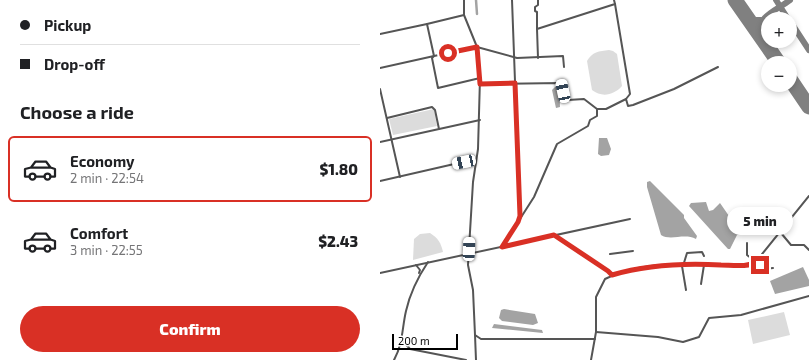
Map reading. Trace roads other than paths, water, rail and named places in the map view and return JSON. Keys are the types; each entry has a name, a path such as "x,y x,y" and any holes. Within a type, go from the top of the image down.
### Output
{"street":[{"path":"464,0 464,15 477,47 480,78 480,120 477,159 473,182 468,265 473,290 476,360"},
{"path":"512,0 520,216"},
{"path":"538,0 538,5 535,7 534,11 537,12 538,58"},
{"path":"480,84 561,83 565,97 568,100 584,99 597,109 606,109 626,99 630,94 614,0"},
{"path":"537,28 614,4"},
{"path":"380,34 464,15"},
{"path":"427,24 434,56 432,58 438,88 480,78"},
{"path":"380,68 477,47 508,58 563,56 564,67"},
{"path":"626,99 628,106 633,105 674,89 718,67"},
{"path":"380,89 400,176"},
{"path":"387,118 432,107 435,110 439,129"},
{"path":"502,247 518,222 520,216 534,197 557,144 588,126 590,120 597,116 597,109"},
{"path":"380,142 480,120"},
{"path":"380,181 477,159"},
{"path":"591,360 596,332 596,298 605,279 612,275 659,265 733,266 754,264 781,233 809,196"},
{"path":"380,273 630,219"},
{"path":"781,233 791,245 804,245 809,250"},
{"path":"554,235 612,275"},
{"path":"748,244 747,256 757,261 765,269 772,268"},
{"path":"610,254 633,251"},
{"path":"686,290 683,266 687,252 702,252 704,256"},
{"path":"394,360 402,340 406,311 419,275 428,262"},
{"path":"415,265 420,270 419,275"},
{"path":"701,284 704,265"},
{"path":"596,332 658,337 682,342 699,337 709,318 714,316 741,315 809,296"},
{"path":"475,335 481,339 595,339"},
{"path":"402,340 410,349 466,360"}],"waterway":[{"path":"476,0 477,14"}]}
